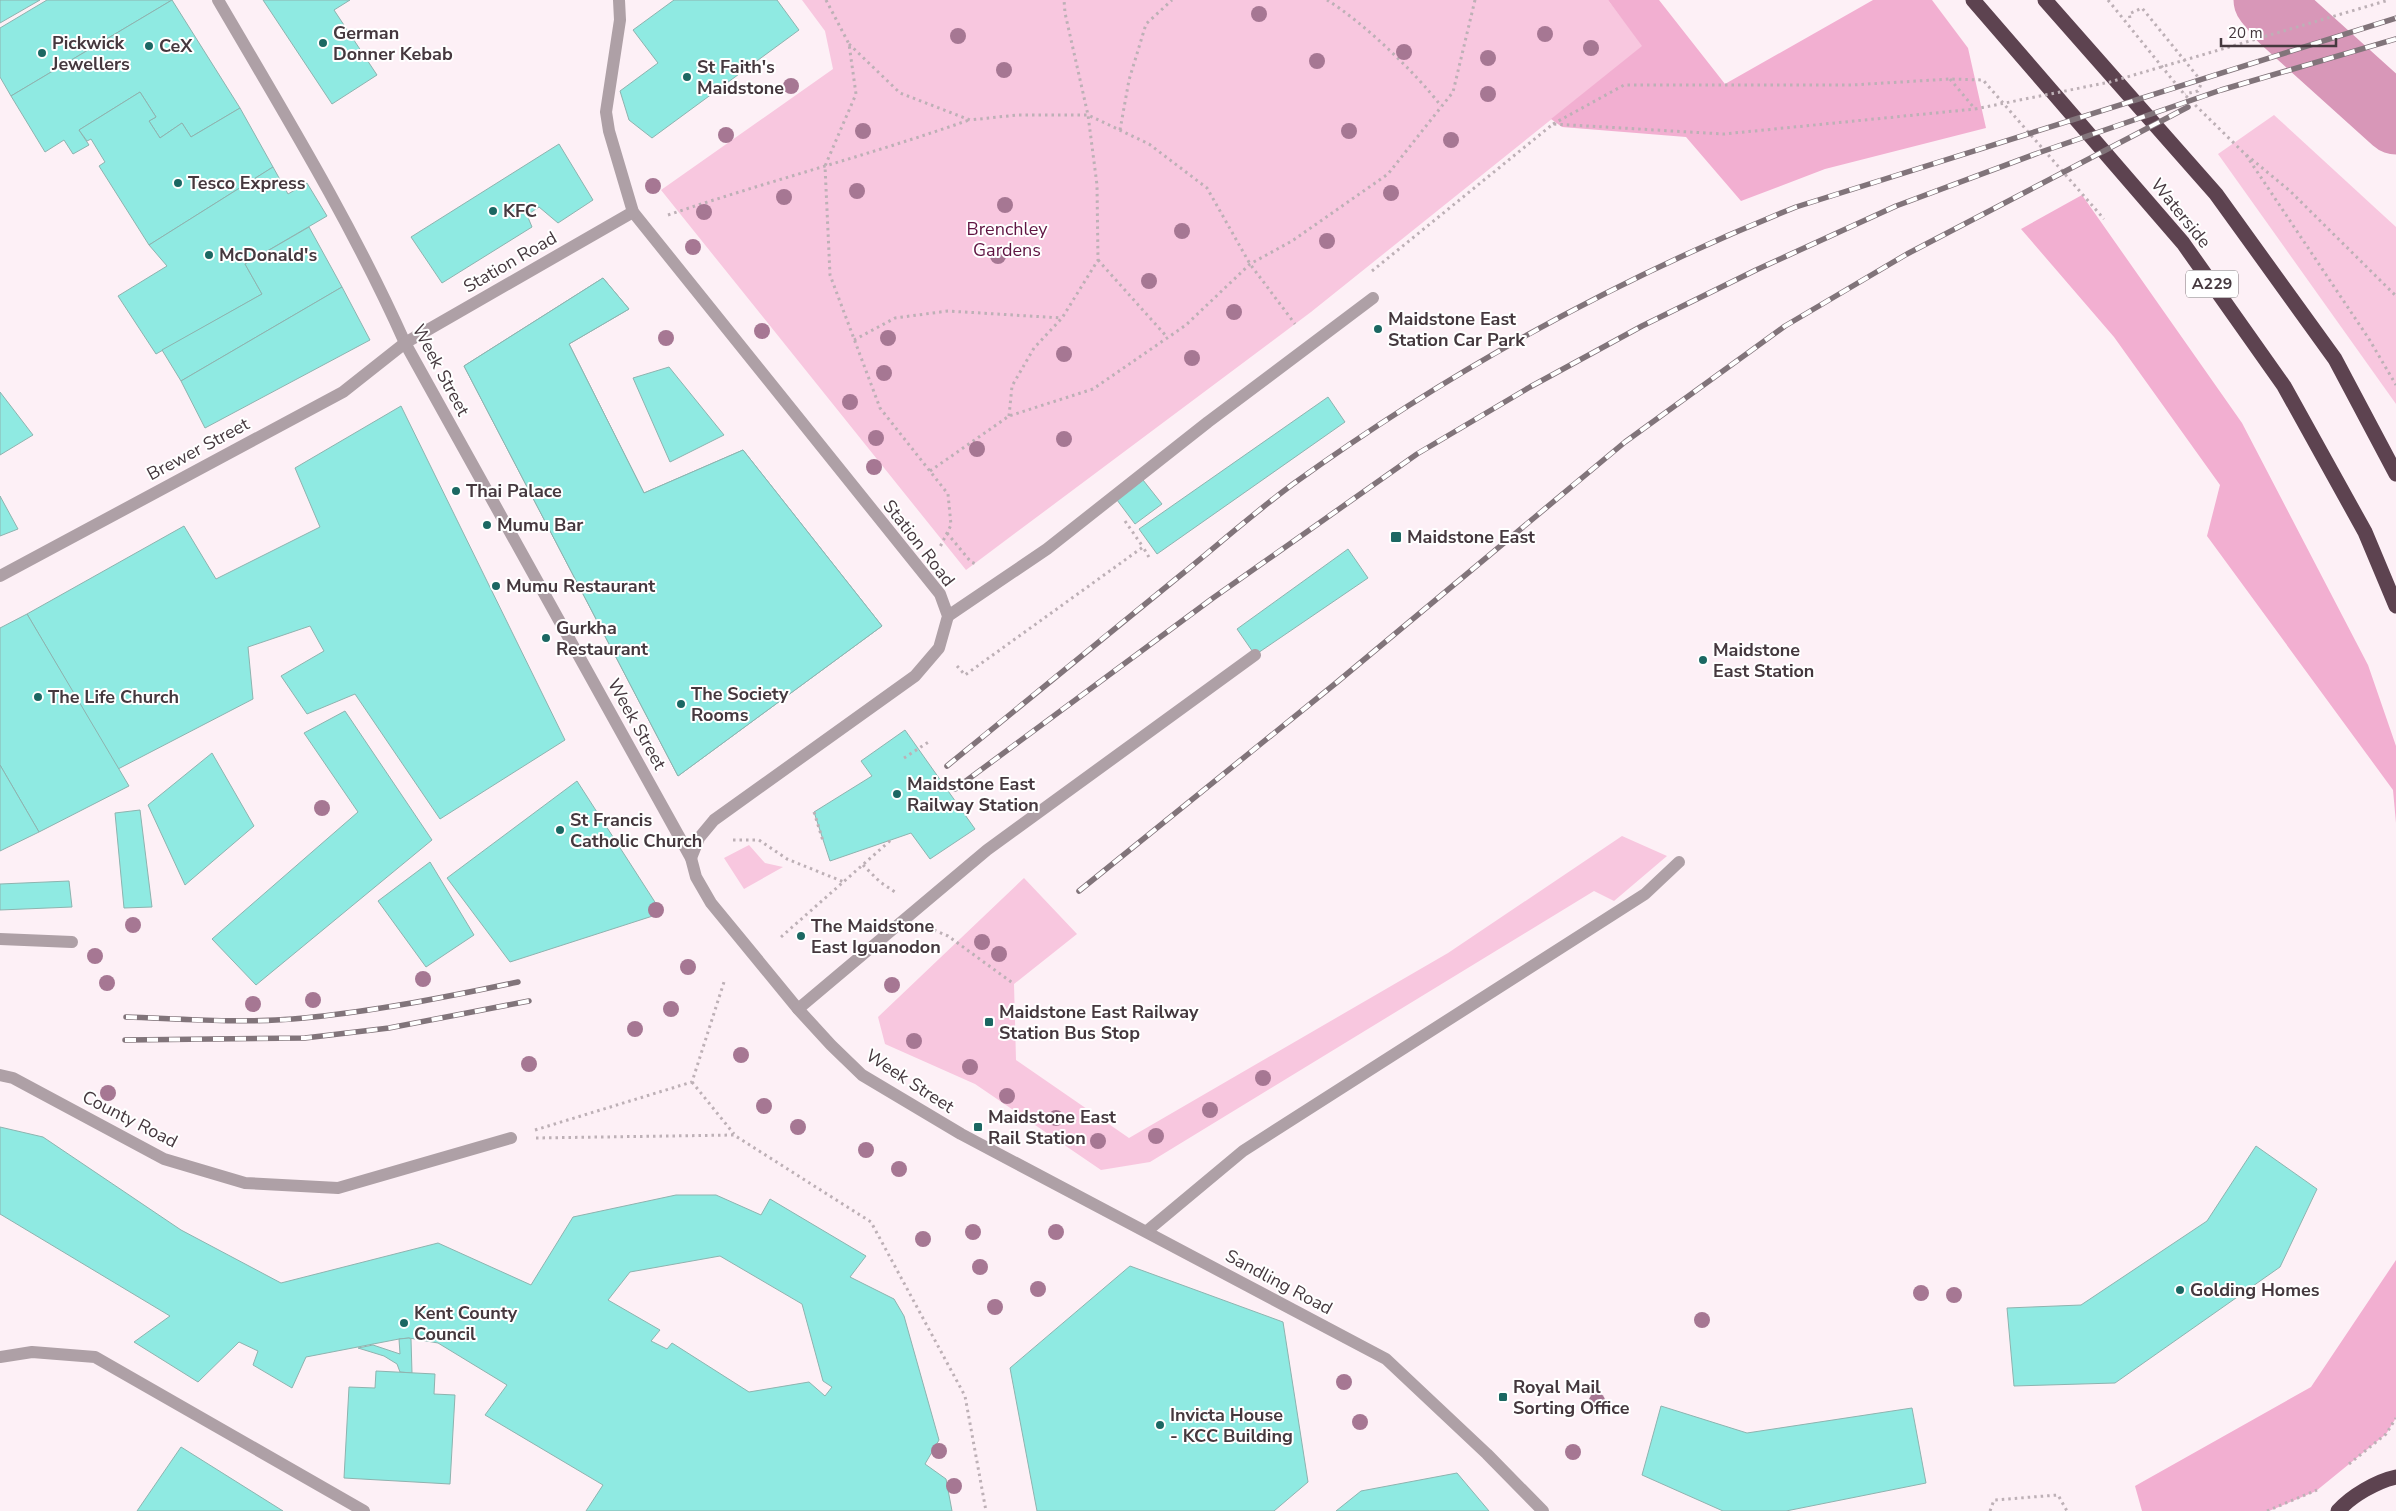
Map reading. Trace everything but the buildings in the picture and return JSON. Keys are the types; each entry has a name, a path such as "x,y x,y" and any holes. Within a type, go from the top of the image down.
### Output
{"highway":[{"name":"Waterside","path":"1973,0 2183,243 2284,386 2365,532 2396,606"},
{"path":"2045,0 2216,194 2335,359 2396,474"},
{"path":"2338,1511 2346,1503 2393,1474"}],"street":[{"name":"Week Street","path":"218,0 336,202 383,294 405,343 691,858 696,877 711,903 798,1009 862,1075 961,1134"},
{"name":"Station Road","path":"619,0 620,20 606,112 611,138 633,212 940,594 948,616 939,648 915,676 714,820 698,838 691,858"},
{"name":"Station Road","path":"405,343 633,212"},
{"path":"948,616 1047,549 1208,422 1373,298"},
{"name":"Brewer Street","path":"0,576 343,392 405,343"},
{"path":"798,1009 987,850 1255,655"},
{"path":"1147,1231 1243,1151 1645,894 1679,862"},
{"path":"0,939 72,942"},
{"name":"County Road","path":"0,1075 13,1078 164,1159 245,1182 338,1188 511,1138"},
{"name":"Sandling Road","path":"961,1134 1386,1359 1487,1454 1543,1511"},
{"path":"0,1357 32,1352 95,1357 364,1511"}],"path":[{"path":"826,0 849,44 900,93 970,120"},
{"path":"1009,416 1012,386 1034,348 1062,318 1098,260 1097,185 1088,115 1065,13 1064,0"},
{"path":"1120,130 1129,80 1146,24 1172,0"},
{"path":"1327,0 1340,8 1427,87 1442,107"},
{"path":"930,471 1009,416 1093,389 1186,325 1250,264 1292,241 1388,174 1454,92 1475,0"},
{"path":"2108,0 2184,94 2243,152 2290,191 2396,296"},
{"path":"1553,124 1724,134 1975,109 2110,82 2389,0"},
{"path":"2130,18 2129,14 2142,8 2202,82 2198,91 2184,94"},
{"path":"849,44 856,94 825,166 830,275 880,408 948,494 950,525 925,577"},
{"path":"1950,79 1975,109"},
{"path":"1371,272 1553,124 1624,84 1852,85 1950,79 1983,80 2104,219"},
{"path":"643,224 753,186 888,148 970,120 1017,115 1088,115 1149,144 1207,188 1250,264 1298,328"},
{"path":"2243,152 2369,339 2396,384"},
{"path":"1098,260 1167,337"},
{"path":"854,340 896,318 948,311 1062,318"},
{"path":"947,533 971,562 979,565"},
{"path":"939,648 965,675 1143,547 1150,558"},
{"path":"904,758 930,741"},
{"path":"814,812 823,841"},
{"path":"781,937 892,839"},
{"path":"728,840 759,840 787,859 844,882"},
{"path":"864,865 880,882 900,894"},
{"path":"929,929 948,936 1014,984"},
{"path":"692,1082 724,982"},
{"path":"692,1082 734,1134 871,1222 965,1396 986,1511"},
{"path":"511,1138 692,1082"},
{"path":"511,1138 734,1134"},
{"path":"2344,1468 2386,1434 2396,1418"},
{"path":"2267,1511 2316,1491 2323,1485"},
{"path":"1990,1511 1994,1500 2058,1495 2067,1511"}],"green space":[{"name":"Brenchley Gardens","path":"802,0 1608,0 1643,46 1311,312 966,570 661,190 833,69 825,31"},
{"path":"2274,115 2396,227 2396,404 2218,154"},
{"path":"1622,836 1667,856 1614,901 1594,891 1150,1162 1101,1170 975,1084 885,1044 878,1017 1024,878 1077,934 1014,984 1016,1060 1129,1138 1448,953"},
{"path":"749,845 765,863 783,867 744,889 724,858"}],"shaded area":[{"path":"1608,0 1659,0 1725,84 1873,0 1932,0 1968,48 1986,128 1825,169 1741,201 1686,137 1562,127 1551,119 1642,46"},
{"path":"2082,195 2242,423 2368,665 2396,746 2396,823 2393,790 2207,536 2220,485 2114,337 2021,229"},
{"path":"2396,1260 2396,1418 2386,1434 2316,1491 2269,1511 2142,1511 2135,1486 2311,1387"}],"waterway":[{"path":"2268,0 2283,18 2396,120"}],"railway":[{"path":"947,766 1293,484 1412,403 1536,330 1600,296 1665,264 1796,207 2396,18"},
{"path":"955,789 1213,598 1417,454 1530,387 1642,326 1756,270 1896,206 2038,153 2221,90 2396,39"},
{"path":"1079,891 1336,683 1625,442 1785,326 1907,254 2188,107"},
{"path":"126,1017 237,1021 282,1020 358,1012 518,982"},
{"path":"125,1040 305,1038 389,1028 529,1001"}],"place":[{"name":"German Donner Kebab","path":"323,43"},
{"name":"CeX","path":"149,46"},
{"name":"Pickwick Jewellers","path":"42,53"},
{"name":"St Faith's Maidstone","path":"687,77"},
{"name":"Tesco Express","path":"178,183"},
{"name":"KFC","path":"493,211"},
{"name":"McDonald's","path":"209,255"},
{"name":"Maidstone East Station Car Park","path":"1378,329"},
{"name":"Thai Palace","path":"456,491"},
{"name":"Mumu Bar","path":"487,525"},
{"name":"Maidstone East","path":"1396,537"},
{"name":"Mumu Restaurant","path":"496,586"},
{"name":"Gurkha Restaurant","path":"546,638"},
{"name":"Maidstone East Station","path":"1703,660"},
{"name":"The Life Church","path":"38,697"},
{"name":"The Society Rooms","path":"681,704"},
{"name":"Maidstone East Railway Station","path":"897,794"},
{"name":"St Francis Catholic Church","path":"560,830"},
{"name":"The Maidstone East Iguanodon","path":"801,936"},
{"name":"Maidstone East Railway Station Bus Stop","path":"989,1022"},
{"name":"Maidstone East Rail Station","path":"978,1127"},
{"name":"Golding Homes","path":"2180,1290"},
{"name":"Kent County Council","path":"404,1323"},
{"name":"Royal Mail Sorting Office","path":"1503,1397"},
{"name":"Invicta House - KCC Building","path":"1160,1425"}]}
